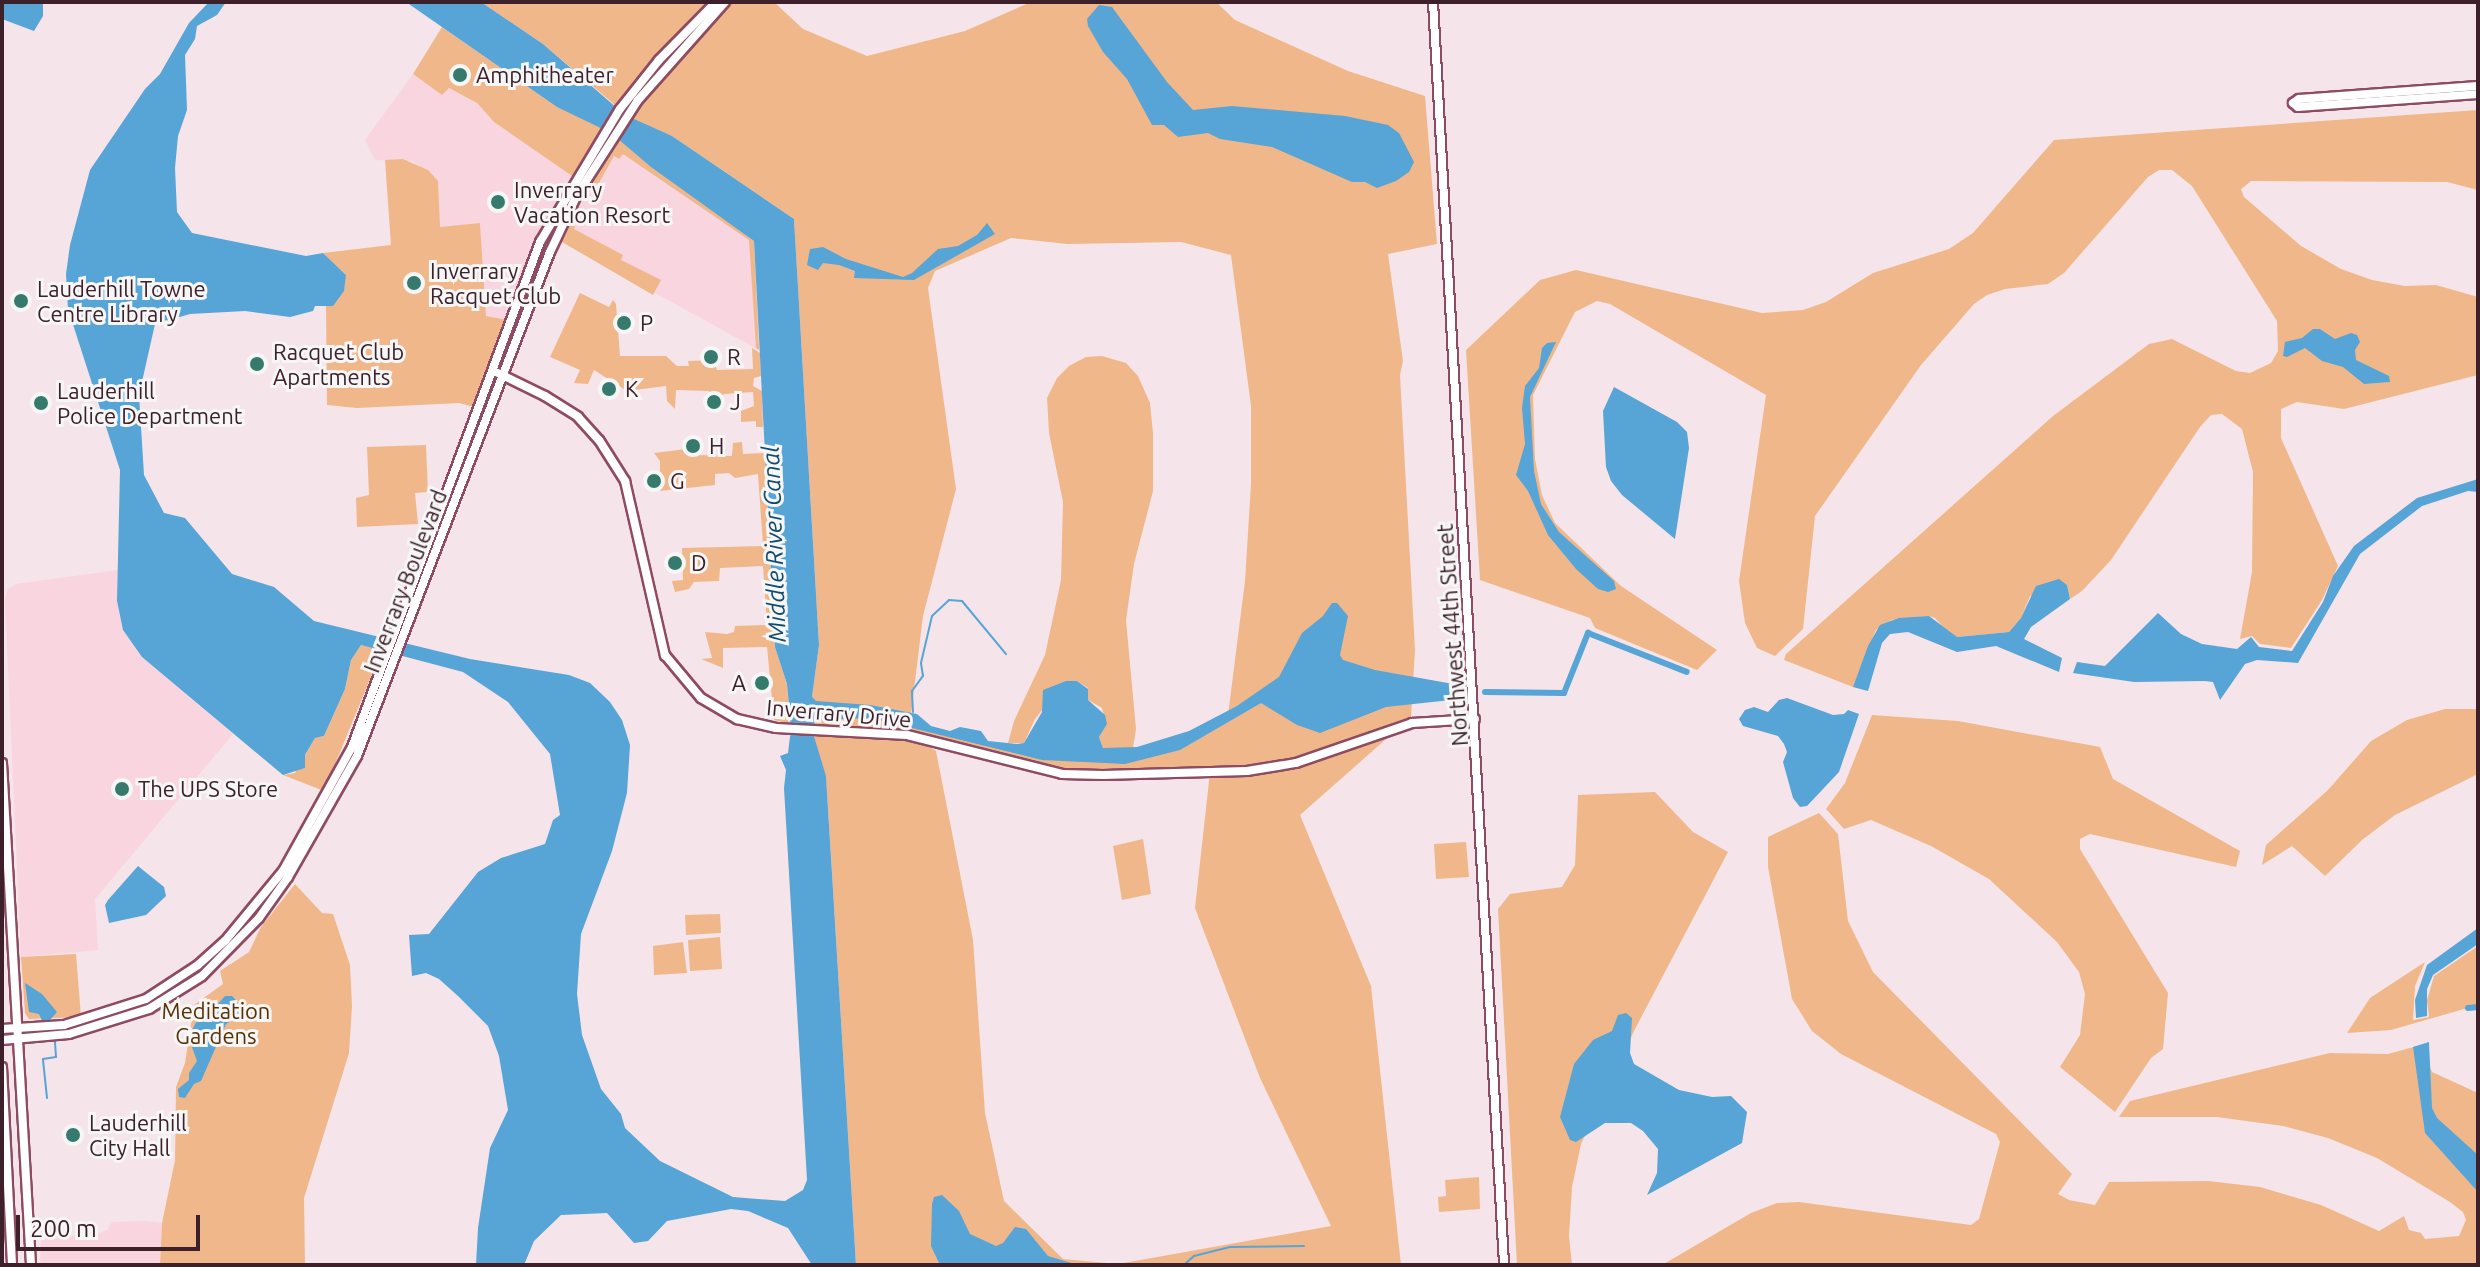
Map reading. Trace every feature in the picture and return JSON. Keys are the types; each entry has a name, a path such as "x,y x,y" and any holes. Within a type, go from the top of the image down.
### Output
{"street":[{"name":"Inverrary Boulevard","path":"2,1040 69,1034 136,1013 202,976 259,918 302,857 357,756 498,373 550,252 609,133 659,60 716,2"},
{"name":"Inverrary Boulevard","path":"624,111 725,2"},
{"name":"Northwest 44th Street","path":"1433,2 1504,1265"},
{"path":"2478,86 2299,99 2293,103 2298,107 2478,94"},
{"name":"Inverrary Drive","path":"498,373 545,396 583,422 625,481 665,655 701,698 737,719 789,729 907,735 1062,774 1103,775 1272,767 1296,763 1412,723 1475,719"},
{"name":"Inverrary Boulevard","path":"2,1029 64,1025 146,999 198,965 225,941 283,871 352,747 389,664"},
{"path":"2,763 31,1265"},
{"path":"136,1013 146,999"},
{"path":"2,1067 12,1265"}],"shaded area":[{"name":"Inverrary Vacation Resort","path":"413,74 442,94 449,88 477,103 494,122 572,176 536,240 508,320 486,316 480,223 439,228 437,181 413,161 375,160 365,140"},
{"path":"620,140 754,241 759,350 562,242 586,193"},
{"path":"118,570 117,601 123,630 142,657 233,734 95,899 98,950 21,957 5,599 8,589 16,584"},
{"path":"112,1222 162,1223 160,1265 40,1265 41,1239 97,1234 107,1230"}],"green space":[{"path":"481,2 774,2 803,29 867,56 965,31 1031,2 1216,2 1235,20 1348,71 1425,96 1437,244 1388,254 1403,361 1400,375 1415,650 1411,717 1300,815 1371,986 1401,1265 856,1265 826,776 813,743 812,724 817,720 812,697 819,645 794,219 672,136 635,122 543,44","holes":["1011,238 1067,244 1181,242 1231,255 1251,406 1251,484 1245,581 1228,715 1179,744 1082,761 966,739 910,722 923,616 956,489 928,288 935,271","915,738 1062,774 1210,772 1195,908 1260,1078 1331,1226 1118,1264 1063,1259 1004,1201 985,1113 973,940 936,751"]},
{"path":"442,27 557,107 603,126 572,176 494,122 477,103 449,88 442,95 413,74"},
{"path":"2478,110 2478,190 2447,182 2251,181 2241,189 2244,197 2301,246 2341,269 2372,280 2405,286 2436,285 2478,297 2478,375 2344,409 2297,402 2281,409 2281,438 2338,566 2322,600 2291,648 2260,644 2252,636 2240,639 2252,572 2253,472 2242,429 2222,414 2211,415 2200,427 2111,560 2082,591 2070,599 2067,585 2030,596 2021,618 2009,632 1957,637 1929,616 1892,620 1876,630 1853,687 1784,660 1786,654 2053,416 2149,344 2172,339 2236,371 2250,373 2271,363 2278,351 2277,321 2192,186 2172,170 2159,170 2148,177 2064,273 2048,284 2005,289 1987,295 1974,304 1921,365 1815,516 1803,629 1775,656 1757,648 1745,623 1739,581 1766,395 1610,304 1597,301 1575,312 1533,395 1535,459 1542,495 1555,523 1621,586 1717,650 1697,670 1595,628 1590,618 1480,580 1466,350 1540,280 1576,270 1762,313 1803,310 1826,302 1873,273 1949,249 1973,233 2054,140"},
{"path":"620,140 754,241 759,350 756,348 749,240 623,154 619,159 614,156 595,190 590,188"},
{"name":"Inverrary Racquet Club","path":"403,159 428,170 438,181 440,227 480,223 486,316 508,320 474,407 459,403 357,408 327,405 326,306 333,305 346,275 323,253 391,245 385,160"},
{"path":"579,207 583,209 574,229 623,255 621,260 661,280 653,295 562,242"},
{"path":"580,293 609,307 613,300 616,304 620,356 666,356 677,366 689,366 688,361 714,360 717,370 753,369 752,348 760,353 761,376 754,378 753,386 762,391 763,427 756,427 756,421 741,422 741,411 754,406 753,392 725,394 713,399 709,391 676,390 675,409 667,401 666,386 627,391 594,370 588,384 574,383 580,370 550,357"},
{"path":"1102,356 1126,363 1138,376 1150,403 1153,433 1153,491 1134,564 1126,620 1136,729 1133,748 1103,748 1099,737 1106,724 1102,708 1088,700 1088,688 1077,681 1066,681 1035,719 1024,743 1008,743 1014,721 1045,655 1061,580 1063,502 1049,433 1047,398 1057,378 1069,366 1086,357"},
{"path":"742,442 743,454 765,453 775,647 787,684 790,724 774,720 767,647 723,648 723,668 701,659 712,658 705,632 727,634 734,632 735,626 767,625 763,566 720,568 719,581 694,582 689,589 675,592 672,581 683,580 682,548 763,546 758,474 735,478 729,473 715,474 715,485 660,491 660,461 654,453 694,448 695,455 732,456 733,443"},
{"path":"426,445 428,492 415,493 418,524 357,527 356,498 369,495 367,447"},
{"path":"361,645 382,650 324,791 283,775 295,773 315,738 324,736 345,689 351,660"},
{"path":"2445,709 2478,709 2478,774 2395,815 2362,840 2325,876 2292,846 2262,865 2266,845 2328,790 2371,741 2407,720"},
{"path":"1872,715 1958,721 2100,747 2113,779 2240,851 2236,867 2090,834 2080,839 2080,849 2168,993 2163,1049 2151,1058 2115,1112 2060,1067 2080,1035 2085,994 2079,972 2057,942 1989,879 1931,846 1871,820 1844,829 1826,809 1845,783"},
{"path":"1655,792 1693,832 1728,852 1635,1029 1581,1144 1572,1187 1569,1236 1572,1265 1517,1265 1498,909 1510,894 1562,887 1575,865 1578,795"},
{"path":"1819,813 1838,834 1848,921 1873,972 2072,1174 2058,1194 2069,1200 2095,1205 2109,1182 2208,1181 2260,1187 2321,1205 2379,1231 2404,1216 2409,1230 2421,1233 2425,1239 2459,1236 2466,1220 2463,1212 2450,1202 2377,1158 2328,1138 2283,1126 2217,1117 2119,1117 2130,1101 2330,1053 2388,1054 2421,1045 2432,1072 2478,1093 2478,1265 1662,1265 1751,1213 1777,1203 1799,1202 1971,1225 1979,1219 2000,1142 1996,1134 1841,1054 1812,1031 1792,999 1768,867 1768,837"},
{"path":"1143,839 1151,894 1122,900 1113,846"},
{"path":"1466,842 1469,877 1436,879 1434,844"},
{"name":"Meditation Gardens","path":"295,884 322,913 333,914 350,965 352,1006 349,1053 304,1198 305,1265 160,1265 162,1223 175,1160 176,1087 185,1063 194,1005 223,984 220,971 249,952 261,927"},
{"path":"720,914 721,933 686,935 685,915"},
{"path":"720,937 722,969 690,971 688,940"},
{"path":"683,942 687,973 654,975 653,946"},
{"path":"2478,946 2478,1005 2391,1030 2347,1033 2370,998 2425,962 2415,986 2413,1020 2429,1017 2427,1000 2434,976"},
{"path":"76,954 81,1017 29,1019 25,1013 21,957"},
{"path":"1479,1177 1480,1209 1439,1212 1438,1197 1446,1196 1445,1180"}],"water":[{"path":"2,2 43,2 43,16 34,31 2,19"},
{"name":"Middle River Canal","path":"209,2 226,2 217,15 197,26 195,39 185,55 187,110 178,136 175,168 177,212 192,233 306,256 323,253 346,275 344,291 333,306 315,306 313,311 290,317 245,311 190,314 155,324 139,395 144,475 164,513 185,518 232,574 274,587 314,621 470,659 569,675 590,683 610,702 622,720 630,745 627,793 612,851 581,934 577,994 582,1035 601,1089 621,1114 625,1128 660,1161 733,1197 785,1201 803,1190 807,1180 784,788 786,770 780,756 788,753 791,729 787,684 775,647 754,241 651,167 611,133 557,107 406,2 481,2 543,44 625,115 672,136 794,219 819,645 812,697 816,701 870,705 917,714 931,726 950,731 960,727 981,731 988,741 1017,744 1024,743 1042,712 1043,690 1066,681 1077,681 1088,689 1088,700 1105,715 1107,724 1099,737 1103,748 1137,747 1189,731 1237,706 1279,677 1302,633 1323,616 1332,603 1337,603 1348,616 1340,655 1343,660 1375,670 1459,685 1460,699 1386,707 1320,733 1297,725 1261,703 1180,750 1125,764 1042,760 871,718 816,720 812,730 826,776 856,1265 812,1265 788,1228 748,1211 731,1209 667,1221 648,1241 634,1243 607,1213 561,1215 534,1241 524,1265 476,1265 478,1228 490,1148 508,1110 499,1056 488,1026 458,996 439,979 426,973 412,976 409,935 429,934 478,872 501,858 545,844 553,820 560,815 550,754 508,702 463,672 361,645 351,660 345,689 324,736 315,738 305,755 305,768 283,775 142,657 123,630 117,601 120,470 68,309 66,274 70,245 90,170 145,89 160,74 189,23"},
{"path":"1099,5 1112,7 1167,82 1193,110 1232,106 1345,116 1388,125 1399,133 1414,162 1409,172 1377,188 1365,182 1352,182 1272,147 1220,139 1208,133 1178,137 1164,125 1152,125 1127,79 1103,52 1088,26 1087,19"},
{"path":"987,223 995,234 914,280 854,278 855,271 839,265 823,263 818,270 807,265 810,249 823,247 846,259 903,277 912,273 938,249 958,246 977,235"},
{"path":"2313,329 2320,329 2335,339 2351,333 2357,335 2360,342 2355,350 2356,360 2389,376 2390,382 2364,384 2343,367 2322,361 2305,348 2283,356 2285,342 2302,338"},
{"path":"1556,342 1530,397 1534,471 1541,504 1559,532 1614,581 1616,589 1608,592 1598,589 1576,569 1548,535 1528,491 1516,475 1525,444 1522,408 1525,386 1539,368 1542,348 1547,343"},
{"path":"1614,387 1677,422 1687,432 1689,448 1675,539 1622,495 1611,481 1606,467 1603,411"},
{"path":"2478,479 2478,492 2468,491 2422,506 2360,554 2298,663 2257,660 2245,664 2220,700 2213,682 2134,682 2073,673 2077,662 2105,666 2158,613 2181,634 2202,644 2237,649 2251,637 2259,647 2292,651 2323,602 2333,576 2354,546 2417,498"},
{"path":"2059,579 2067,585 2070,599 2031,627 2024,639 2062,658 2059,672 1996,646 1957,652 1908,632 1890,634 1882,643 1868,691 1853,687 1868,646 1880,625 1899,618 1929,616 1957,637 2009,632 2021,618 2036,586"},
{"path":"1787,698 1833,715 1844,714 1848,710 1859,714 1839,772 1807,806 1800,807 1793,798 1783,762 1787,752 1778,736 1743,726 1739,719 1745,710 1754,707 1768,712 1779,700"},
{"path":"138,866 164,887 166,896 146,915 109,923 105,905"},
{"path":"2478,928 2478,944 2433,975 2427,989 2427,1016 2416,1018 2415,1000 2427,965"},
{"path":"25,983 42,994 57,1012 50,1020 42,1021 39,1014 29,1012"},
{"path":"225,996 232,996 238,1002 239,1016 226,1024 201,1081 194,1084 185,1098 179,1097 178,1089 189,1080 189,1073 197,1061 190,1042 192,1030 205,1006 218,1004"},
{"path":"1626,1013 1632,1018 1630,1053 1634,1064 1679,1090 1712,1097 1731,1096 1747,1112 1742,1143 1647,1195 1657,1173 1658,1149 1643,1131 1631,1123 1605,1123 1576,1142 1570,1140 1560,1117 1574,1064 1593,1040 1612,1031 1618,1015"},
{"path":"2429,1042 2432,1108 2437,1118 2478,1155 2478,1192 2425,1133 2413,1047"},
{"path":"942,1195 959,1211 970,1234 996,1246 1003,1243 1015,1227 1026,1229 1048,1256 1078,1265 940,1265 931,1246 932,1204 934,1197"}],"waterway":[{"path":"913,712 912,691 923,676 921,663 932,616 949,600 962,601 1006,654"},
{"path":"1485,692 1564,693 1588,633 1687,672"},
{"path":"2468,1008 2478,1007"},
{"path":"47,1098 43,1059 56,1057 55,1041"},
{"path":"1185,1264 1194,1256 1230,1247 1304,1246"}],"place":[{"name":"Amphitheater","path":"460,75"},
{"name":"Inverrary Vacation Resort","path":"498,202"},
{"name":"Inverrary Racquet Club","path":"414,283"},
{"name":"Lauderhill Towne Centre Library","path":"21,301"},
{"name":"P","path":"624,323"},
{"name":"R","path":"711,357"},
{"name":"Racquet Club Apartments","path":"257,364"},
{"name":"K","path":"609,389"},
{"name":"J","path":"714,402"},
{"name":"Lauderhill Police Department","path":"41,403"},
{"name":"H","path":"693,446"},
{"name":"G","path":"654,481"},
{"name":"D","path":"675,563"},
{"name":"A","path":"762,683"},
{"name":"The UPS Store","path":"122,789"},
{"name":"Lauderhill City Hall","path":"73,1135"}]}
